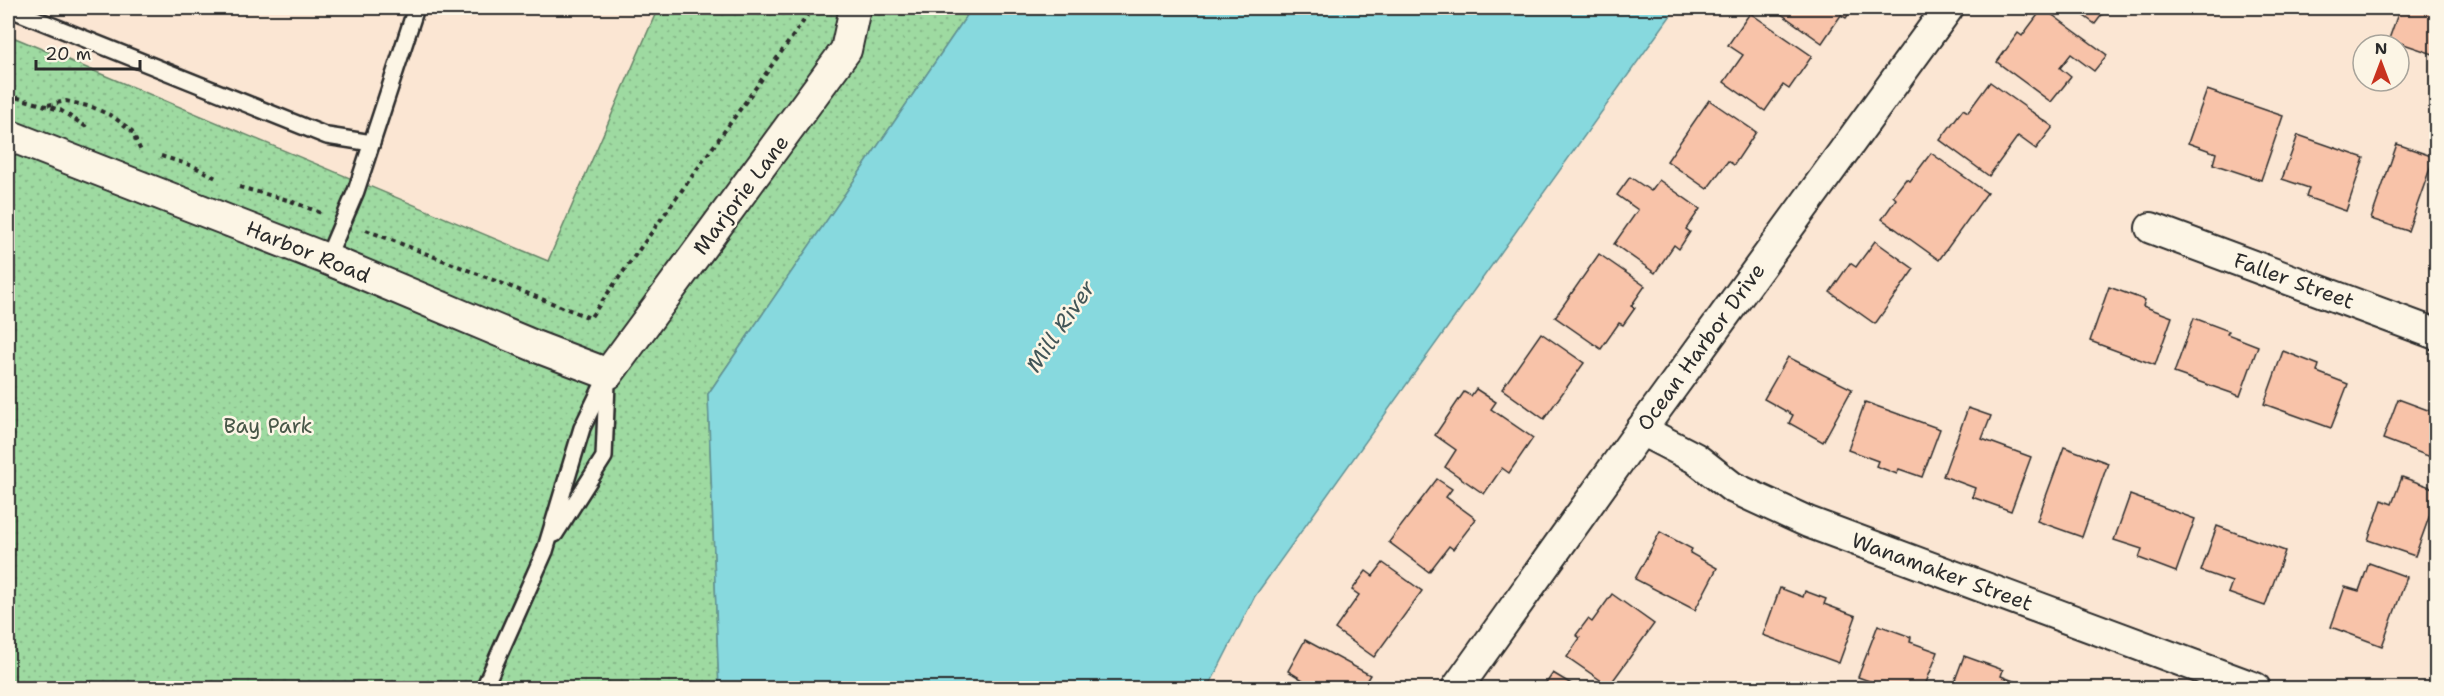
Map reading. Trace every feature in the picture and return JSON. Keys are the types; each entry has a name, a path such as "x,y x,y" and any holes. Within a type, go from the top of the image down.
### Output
{"street":[{"name":"Marjorie Lane","path":"608,374 846,50 855,8"},
{"name":"Ocean Harbor Drive","path":"1457,688 1641,430 1948,8"},
{"name":"Harbor Road","path":"8,135 327,259 537,347 608,374"},
{"name":"Faller Street","path":"2151,228 2436,334"},
{"name":"Wanamaker Street","path":"1641,430 1695,458 1732,487 1808,522 2255,688"}],"lane":[{"path":"8,8 327,136 372,143"},
{"path":"327,259 356,191 416,8"},
{"name":"Marjorie Lane","path":"484,688 545,550 582,428 608,374"},
{"name":"Marjorie Lane","path":"545,550 604,457 608,374"}],"path":[{"path":"366,230 590,318 813,8"},
{"path":"8,95 60,110 95,134"},
{"path":"47,105 66,101 92,107 112,116 131,130 141,151"},
{"path":"133,149 149,153"},
{"path":"160,156 193,166 221,180"},
{"path":"231,185 288,200 321,213"}],"green space":[{"name":"Bay Park","path":"658,8 972,8 708,394 719,688 8,688 8,35 548,261"}],"water":[{"name":"Mill River","path":"972,8 1676,8 1255,596 1208,688 719,688 708,394"}],"building":[{"path":"1784,8 1853,8 1846,18 1841,15 1822,43 1780,13"},
{"path":"2043,8 2107,55 2094,71 2071,54 2060,68 2071,77 2051,102 1997,62 2018,33 2022,36"},
{"path":"2073,8 2107,8 2095,24"},
{"path":"2400,8 2436,8 2436,55 2411,46 2411,33 2391,33"},
{"path":"1750,13 1812,56 1789,89 1783,85 1765,111 1724,82 1743,55 1728,45"},
{"path":"1990,82 2053,127 2036,149 2018,136 1989,176 1940,140 1963,109 1968,112"},
{"path":"2207,90 2283,116 2261,180 2213,164 2216,153 2188,143"},
{"path":"1709,100 1756,132 1734,165 1728,161 1707,189 1667,161"},
{"path":"2298,135 2364,158 2346,211 2306,197 2309,188 2282,179"},
{"path":"2397,144 2434,157 2408,231 2371,219"},
{"path":"1931,153 1987,193 1939,260 1882,219 1896,199 1893,196 1906,179 1910,181"},
{"path":"1630,177 1651,191 1659,180 1700,209 1686,229 1690,232 1679,249 1674,245 1655,273 1614,244 1638,210 1617,195"},
{"path":"1875,241 1914,269 1875,324 1830,292 1850,263 1856,267"},
{"path":"1599,254 1645,286 1631,306 1635,308 1623,325 1619,323 1601,349 1555,317"},
{"path":"2109,287 2145,300 2143,306 2172,317 2155,365 2090,341"},
{"path":"2194,318 2229,331 2227,334 2258,346 2240,396 2174,373"},
{"path":"1541,333 1584,363 1544,419 1502,389"},
{"path":"2283,351 2319,365 2317,372 2348,384 2331,428 2264,404"},
{"path":"1788,357 1852,389 1823,442 1789,423 1793,415 1764,399"},
{"path":"1476,389 1496,402 1491,409 1533,438 1509,473 1502,468 1484,494 1445,467 1456,450 1435,435 1464,392 1471,396"},
{"path":"2398,399 2436,413 2436,459 2383,439"},
{"path":"1865,402 1940,429 1922,477 1899,469 1897,474 1876,466 1878,461 1848,450"},
{"path":"1968,408 1991,416 1982,439 2031,457 2011,511 1972,497 1975,488 1943,476"},
{"path":"2064,447 2108,463 2082,537 2037,521"},
{"path":"2402,477 2436,489 2436,498 2415,556 2368,540 2382,500 2392,504"},
{"path":"1437,479 1452,489 1446,497 1476,519 1453,549 1449,546 1429,572 1389,542"},
{"path":"2130,495 2195,519 2176,572 2139,558 2142,549 2114,540"},
{"path":"2217,526 2285,551 2265,606 2228,593 2232,582 2201,571"},
{"path":"1660,532 1692,549 1690,553 1717,568 1695,610 1635,579"},
{"path":"1383,563 1422,591 1374,657 1335,629 1359,595 1352,590 1366,571 1373,576"},
{"path":"2369,563 2407,577 2382,646 2331,627 2345,587 2359,591"},
{"path":"1780,588 1803,597 1805,591 1826,599 1824,604 1856,616 1839,663 1763,635"},
{"path":"1612,594 1654,624 1609,686 1567,657 1580,638 1576,635 1588,619 1592,622"},
{"path":"1878,625 1911,637 1910,642 1938,652 1924,688 1889,688 1858,677"},
{"path":"1305,640 1370,675 1362,688 1299,688 1303,680 1288,671"},
{"path":"1964,656 2003,670 2001,676 2031,688 1952,688"},
{"path":"1553,673 1578,688 1543,688"}]}
